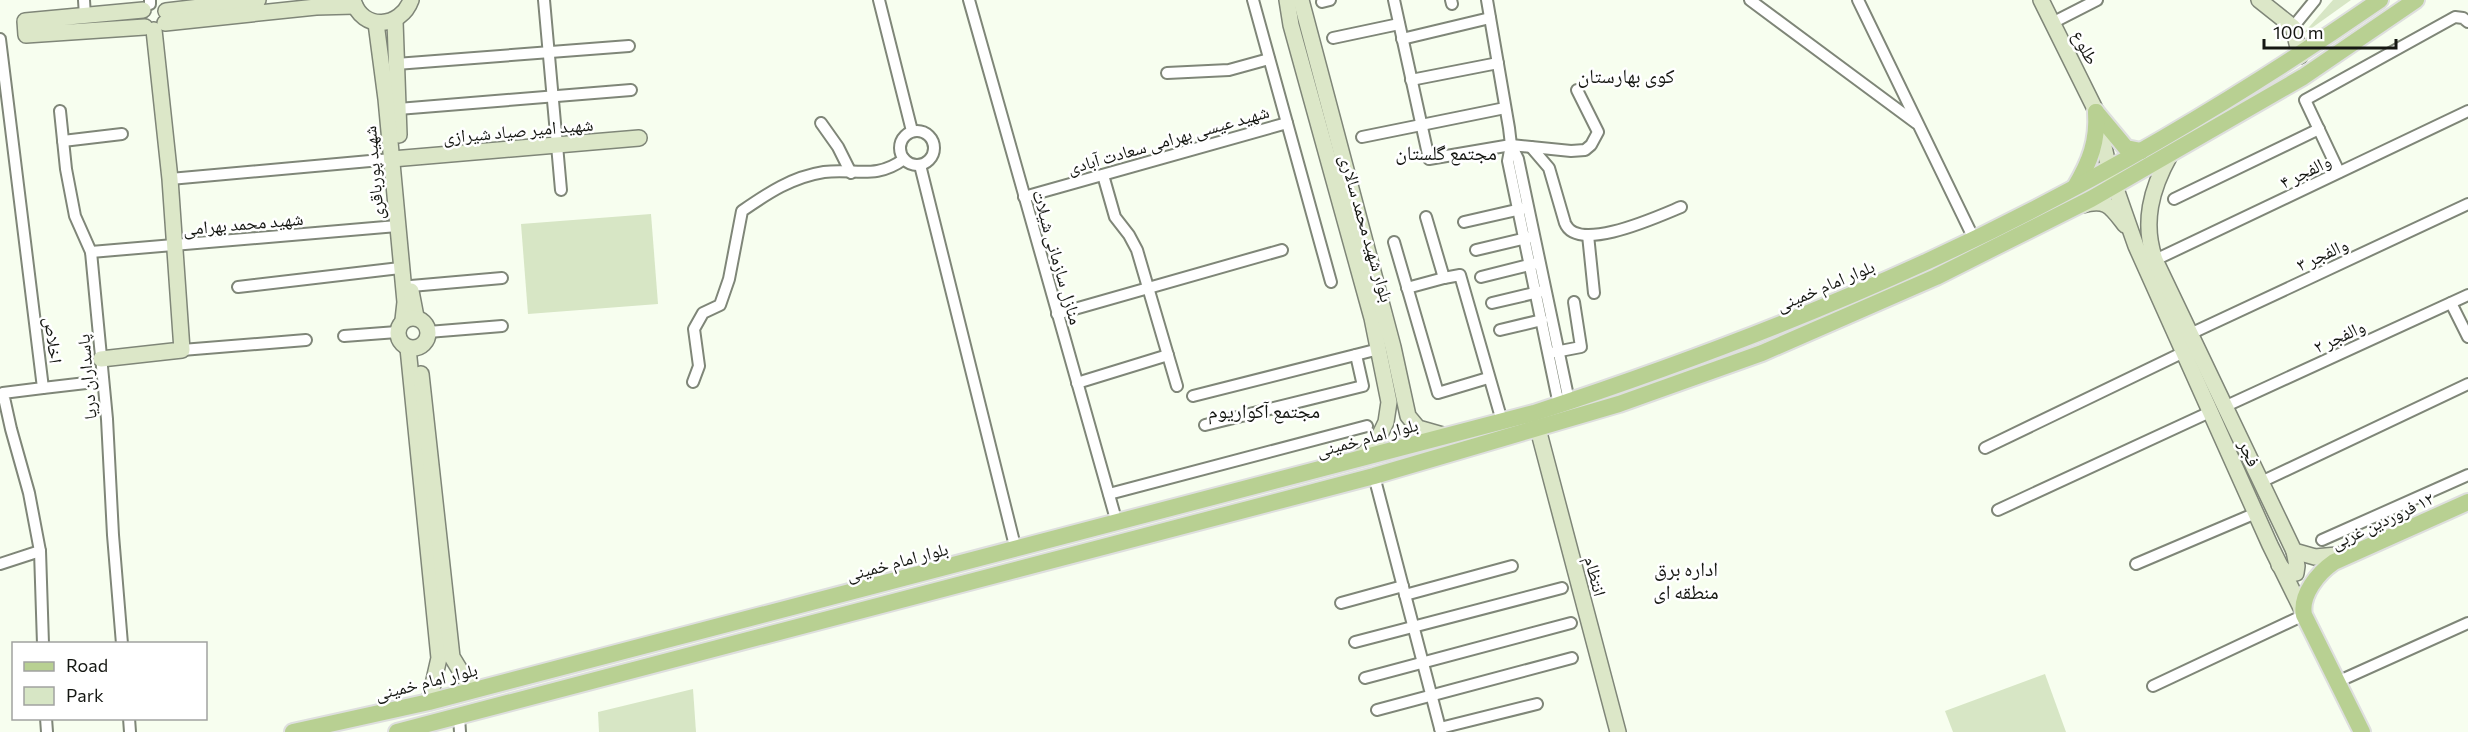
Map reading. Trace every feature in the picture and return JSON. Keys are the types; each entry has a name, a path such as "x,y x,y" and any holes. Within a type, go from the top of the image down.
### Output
{"main road":[{"name":"بلوار امام خمینی","path":"293,732 429,702 779,612 1357,460 1564,403 1757,335 1929,261 1974,239 2073,189 2141,151 2300,56 2380,0"},
{"name":"بلوار امام خمینی","path":"397,732 459,724 785,631 1374,476 1619,404 1762,352 1936,277 2170,155 2303,77 2416,0"},
{"path":"2096,112 2126,148 2141,151"},
{"path":"2073,189 2094,149 2097,130 2096,112"},
{"name":"١٢ فروردین غربى","path":"2303,614 2308,592 2324,569 2350,553 2468,502"},
{"path":"779,612 785,631"},
{"name":"فجر","path":"2303,614 2362,732"}],"street":[{"path":"84,0 85,24"},
{"path":"85,24 157,23 225,10 258,0"},
{"path":"225,10 279,6 316,7 354,3 360,14 376,23 395,21 408,8 411,0"},
{"path":"544,0 561,190"},
{"path":"879,0 912,131"},
{"name":"منازل سازمانی شیلات","path":"969,0 1117,523"},
{"path":"1253,0 1331,282"},
{"name":"بلوار شهید محمد سالاری","path":"1287,0 1291,25 1386,348 1389,402 1386,422 1376,443 1357,460"},
{"path":"1301,0 1386,348 1408,416 1418,428 1446,436"},
{"path":"1394,0 1429,159 1511,145 1571,151 1586,150 1598,132 1578,90"},
{"path":"1487,0 1511,145 1518,159 1523,208 1564,403"},
{"path":"1750,0 1918,124"},
{"path":"1857,0 1974,239"},
{"name":"طلوع","path":"2041,0 2096,112 2120,183"},
{"path":"2052,23 2097,0"},
{"path":"2259,0 2293,27 2300,56"},
{"path":"2293,27 2315,0"},
{"path":"85,24 147,5 159,4 157,23 182,350"},
{"path":"147,5 141,19 157,23"},
{"path":"2339,172 2305,100 2455,17 2463,18 2468,22"},
{"path":"1402,39 1490,18"},
{"name":"شهید پورباقری","path":"395,21 397,226 405,323"},
{"name":"شهید پورباقری","path":"376,23 394,102"},
{"path":"1333,38 1399,24"},
{"name":"اخلاص","path":"0,39 43,388 2,391 3,410 29,493 40,550 43,642"},
{"path":"396,64 629,46"},
{"path":"1167,73 1228,70 1269,59"},
{"path":"1411,80 1498,63"},
{"path":"394,102 553,97 631,90"},
{"path":"1362,137 1505,108"},
{"name":"پاسداران دریا","path":"60,111 75,216 91,252 122,642"},
{"name":"والفجر ۴","path":"2156,260 2468,111"},
{"path":"821,123 838,147 851,173"},
{"name":"شهید عیسی بهرامی سعادت آبادی","path":"1024,197 1287,123"},
{"path":"2174,199 2319,129"},
{"path":"912,131 923,132 934,144 930,159 920,165 909,163 901,154 900,143 912,131"},
{"path":"63,141 122,134"},
{"name":"شهید امیر صیاد شیرازی","path":"396,159 557,147 639,138"},
{"path":"1531,147 1549,168 1567,228 1575,235 1588,235 1632,226 1681,207"},
{"name":"فجر","path":"2170,155 2152,196 2142,243 2184,352 2260,482 2294,550"},
{"path":"170,179 396,159"},
{"name":"شهید پورباقری","path":"396,159 411,286 405,323"},
{"path":"693,382 699,366 694,329 703,313 720,305 729,279 742,211 776,187 793,180 826,172 873,173 893,167 904,159"},
{"path":"920,165 1016,550"},
{"path":"1102,175 1113,213 1134,242 1177,386"},
{"name":"فجر","path":"2120,183 2129,230 2156,260 2190,334 2256,513 2303,614"},
{"path":"2073,207 2094,202 2104,203 2129,230"},
{"name":"والفجر ۳","path":"2190,334 2468,204"},
{"path":"1464,222 1523,208"},
{"path":"1426,217 1444,278"},
{"name":"شهید محمد بهرامی","path":"91,252 397,226"},
{"path":"1588,235 1594,293"},
{"path":"1476,250 1530,238"},
{"path":"1394,242 1438,393 1488,378"},
{"path":"1057,314 1282,250"},
{"path":"1481,277 1535,264"},
{"path":"238,287 400,268"},
{"path":"1407,288 1460,275 1502,421"},
{"path":"411,286 502,278"},
{"path":"1492,303 1541,292"},
{"path":"1541,292 1542,320 1554,352"},
{"name":"والفجر ۲","path":"1998,510 2468,295"},
{"path":"1554,352 1581,347 1574,302"},
{"path":"2451,303 2468,337"},
{"path":"1500,330 1542,320"},
{"path":"405,323 398,339 413,348"},
{"path":"344,336 405,323 427,325 427,338 413,348"},
{"path":"428,332 502,326"},
{"path":"101,359 306,340"},
{"path":"413,348 440,610 439,658 429,702"},
{"path":"1193,396 1386,348"},
{"path":"1985,448 2184,352"},
{"path":"1077,383 1168,355"},
{"path":"1204,425 1363,386 1356,355"},
{"path":"43,388 86,383"},
{"path":"2260,482 2468,384"},
{"path":"1109,494 1367,426"},
{"name":"انتظام","path":"1538,429 1618,732"},
{"path":"2322,540 2468,475"},
{"path":"1374,476 1441,730 1537,704"},
{"path":"2136,564 2256,513"},
{"path":"0,564 40,550"},
{"path":"2279,565 2288,574 2296,573 2294,550 2315,557 2350,553"},
{"path":"1341,603 1512,566"},
{"path":"1354,642 1562,588"},
{"path":"440,610 452,657 472,690"},
{"path":"2153,686 2303,614"},
{"path":"1365,678 1571,623"},
{"path":"2337,682 2468,623"},
{"path":"1377,711 1572,658"}],"green space":[{"path":"2333,0 2351,0 2302,35"},
{"path":"651,214 658,304 528,314 521,224"},
{"path":"2045,674 2066,732 1953,732 1945,711"},
{"path":"693,689 696,732 599,732 598,712"}],"district":[{"name":"کوی بهارستان","path":"1626,75"},
{"name":"مجتمع گلستان","path":"1446,152"},
{"name":"مجتمع آکواریوم","path":"1264,410"},
{"name":"اداره برق منطقه ای","path":"1686,580"}]}
